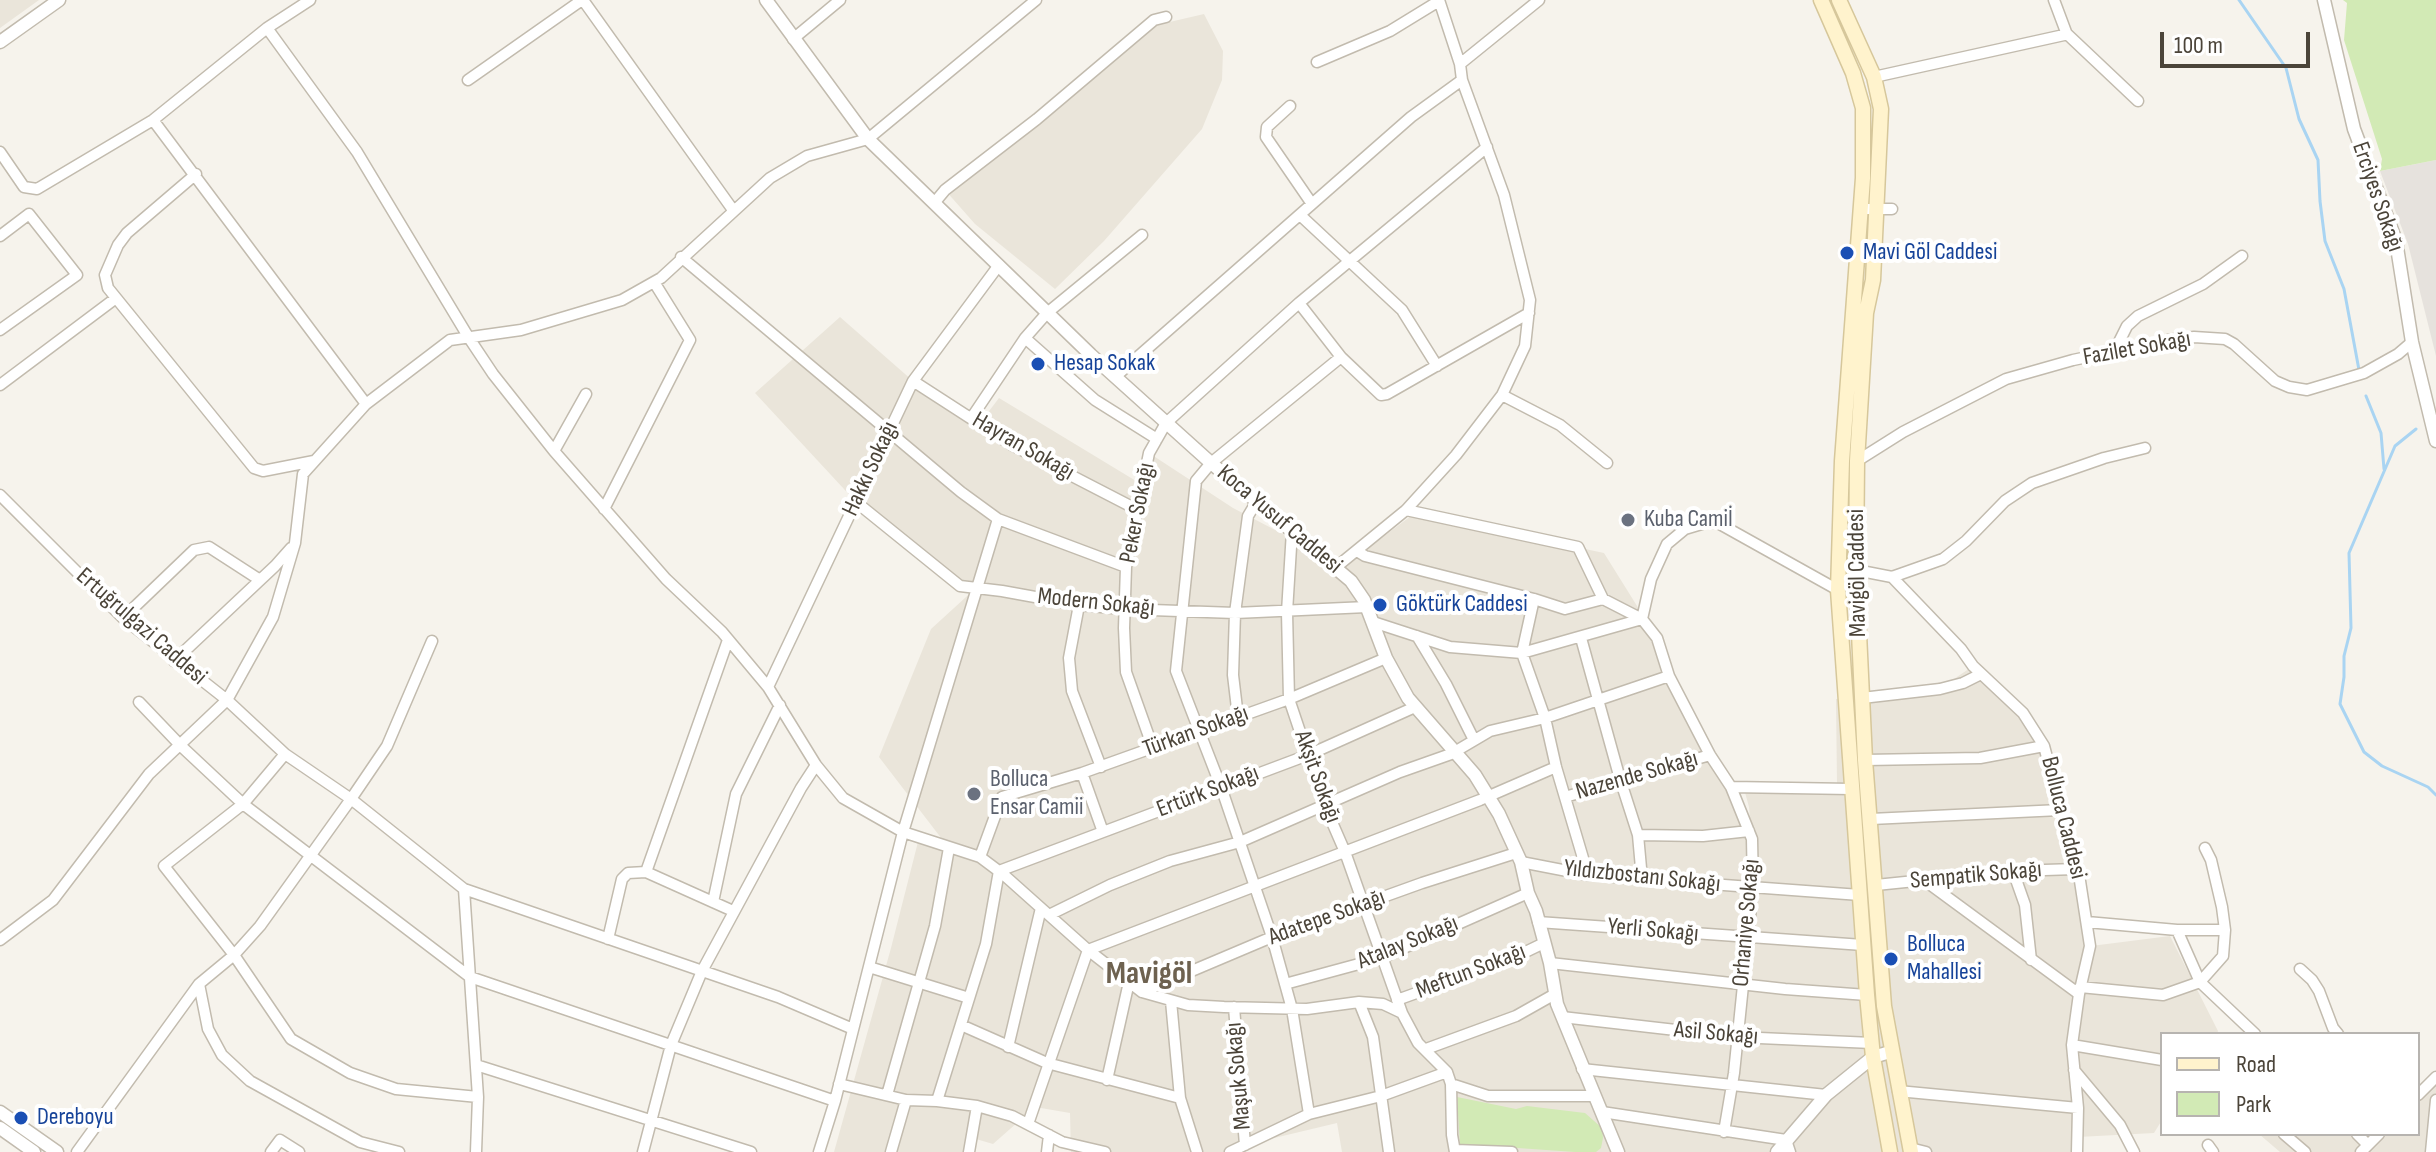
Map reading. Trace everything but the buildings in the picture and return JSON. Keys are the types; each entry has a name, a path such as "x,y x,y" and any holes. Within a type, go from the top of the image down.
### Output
{"main road":[{"name":"Mavigöl Caddesi","path":"1821,0 1853,73 1863,108 1860,209 1842,461 1838,590 1872,1050 1890,1152"},
{"name":"Mavigöl Caddesi","path":"1839,0 1874,77 1881,109 1873,280 1866,313 1857,461 1856,570 1865,760 1884,1006 1910,1150"}],"street":[{"path":"0,42 59,0"},
{"path":"0,152 4,168 24,187 37,189 153,120 267,28 310,0"},
{"path":"468,80 583,0 733,210"},
{"name":"Koca Yusuf Caddesi","path":"766,0 868,139 1047,313 1166,423 1351,581 1367,607 1386,658 1415,707 1475,775 1518,858 1550,963 1562,1017 1618,1152"},
{"path":"793,39 840,0"},
{"path":"0,940 53,900 149,774 227,700 273,617 295,543 303,474 366,404 450,340 521,330 622,300 654,282 770,178 807,156 868,139 1036,0"},
{"path":"1460,64 1539,0"},
{"path":"2054,0 2066,33 2138,101"},
{"name":"Erciyes Sokağı","path":"2324,0 2354,129 2396,241 2412,342 2436,441"},
{"path":"1317,62 1390,31 1439,1 1460,64 1462,80 1504,195 1530,300 1525,346 1502,395 1456,455 1406,510 1335,568"},
{"path":"935,202 945,190 1037,119 1154,20 1166,17"},
{"path":"267,28 357,152 469,338 554,451 666,579 728,640 768,687 816,765 843,798 903,832 980,857 1142,992 1171,1001 1234,1007 1292,1009 1359,1002 1383,1004 1402,1013"},
{"path":"1874,77 2066,33"},
{"path":"1116,376 1411,117 1462,80"},
{"path":"1290,106 1267,127 1266,137 1312,204"},
{"path":"153,120 366,404"},
{"name":"Peker Sokağı","path":"1153,748 1126,672 1124,609 1126,567 1149,453 1166,423 1299,303 1487,147"},
{"path":"196,174 127,233 118,245 105,275 108,288 254,468 263,471 314,461"},
{"path":"1860,209 1892,209"},
{"path":"0,236 29,214 77,275 0,330"},
{"path":"1300,215 1402,310 1437,366"},
{"path":"972,417 1025,338 1047,313 1142,235"},
{"path":"2114,352 2127,326 2138,316 2203,284 2242,256"},
{"path":"681,257 961,492 998,519 1126,567"},
{"name":"Hakkı Sokağı","path":"768,687 913,381 999,265"},
{"path":"604,509 690,340 654,282"},
{"path":"0,385 116,298"},
{"path":"1299,303 1341,357 1381,395 1529,313"},
{"name":"Fazilet Sokağı","path":"1857,461 1903,432 2006,379 2114,352 2194,337 2225,339 2275,381 2307,390 2364,373 2398,354 2412,342"},
{"path":"1025,338 1095,400 1157,439"},
{"path":"1309,1114 1292,1009 1272,937 1221,787 1176,671 1195,484 1211,463 1341,357"},
{"name":"Hayran Sokağı","path":"913,381 1012,445 1136,509"},
{"path":"554,451 586,394"},
{"path":"1502,395 1560,425 1607,463"},
{"path":"1856,570 1892,577 1943,559 1966,541 2005,501 2032,483 2145,448"},
{"name":"Ertuğrulgazi Caddesi","path":"0,495 123,618 227,700 285,754 351,799 464,889 778,997 853,1029"},
{"path":"1238,717 1233,675 1235,613 1248,516 1257,501"},
{"name":"Modern Sokağı","path":"856,502 960,586 1124,609 1235,613 1367,607"},
{"path":"1406,510 1578,547 1603,599 1642,619"},
{"path":"819,1152 835,1101 903,832 998,519"},
{"path":"1642,619 1651,579 1667,544 1685,529 1705,523 1718,523 1838,590"},
{"name":"Akşit Sokağı","path":"1292,531 1287,612 1289,699 1402,1013 1418,1043 1447,1072"},
{"path":"174,661 295,543"},
{"path":"123,618 194,550 209,547 260,580"},
{"path":"1357,551 1365,556 1565,609 1603,599"},
{"name":"Bolluca Caddesi","path":"1892,577 1981,674 2023,713 2044,746 2076,869 2090,946 2072,1045 2078,1108 2077,1152"},
{"path":"1534,599 1522,653 1545,718 1588,875"},
{"path":"1079,605 1069,658 1072,691 1101,767"},
{"path":"1373,622 1450,647 1522,653 1642,619"},
{"name":"Orhaniye Sokağı","path":"1642,619 1657,638 1669,676 1710,755 1731,787 1749,831 1753,851 1753,888 1724,1132"},
{"path":"1417,636 1474,740"},
{"path":"1581,638 1638,835 1642,879"},
{"path":"646,872 728,640"},
{"path":"77,1152 199,984 234,955 260,926 351,799 387,746 432,641"},
{"name":"Türkan Sokağı","path":"980,857 1002,797 1101,767 1289,699 1386,658"},
{"path":"1862,698 1940,689 1981,674"},
{"path":"1045,912 1170,861 1240,842 1400,772 1455,752 1490,731 1598,702 1669,676"},
{"path":"139,702 243,804 470,977 835,1101"},
{"path":"713,902 736,794 780,705"},
{"name":"Ertürk Sokağı","path":"999,871 1308,755 1415,707"},
{"path":"1865,760 1980,758 2044,746"},
{"path":"285,754 243,804 164,866 234,955 291,1039 350,1073 396,1089 478,1097"},
{"name":"Nazende Sokağı","path":"1565,797 1710,755"},
{"path":"643,1152 671,1045 702,971 816,765"},
{"path":"1028,1124 1088,950 1488,797 1556,767"},
{"path":"1082,773 1103,832"},
{"path":"1731,787 1851,789"},
{"path":"1871,819 2060,810"},
{"path":"1638,835 1703,836 1749,831"},
{"path":"887,1095 935,926 949,848"},
{"path":"1924,880 2031,960 2080,990 2163,995 2200,982 2223,956 2225,930 2211,860 2205,848"},
{"name":"Yıldızbostanı Sokağı","path":"1518,858 1588,875 1860,895"},
{"name":"Adatepe Sokağı","path":"1142,992 1272,937 1422,883 1518,858"},
{"name":"Sempatik Sokağı","path":"1876,885 2013,871 2076,869"},
{"path":"937,1101 986,944 999,871"},
{"path":"2013,871 2025,905 2031,960"},
{"path":"608,939 622,879 628,873 646,872 733,911"},
{"path":"464,889 478,1097 475,1152"},
{"name":"Atalay Sokağı","path":"1285,984 1381,958 1528,893"},
{"path":"1008,1047 1045,912"},
{"name":"Yerli Sokağı","path":"1538,922 1863,945"},
{"path":"2087,922 2177,930 2225,930"},
{"path":"2177,930 2200,982 2253,1032"},
{"name":"Meftun Sokağı","path":"1397,1000 1513,958 1544,943"},
{"path":"1550,963 1867,995"},
{"path":"869,967 969,998"},
{"path":"2300,969 2319,991 2336,1032"},
{"path":"1107,1080 1129,982"},
{"path":"199,984 208,1029 222,1055 250,1081 370,1149 399,1152"},
{"path":"1426,1049 1516,1016 1555,994"},
{"path":"1171,1001 1180,1098 1197,1152"},
{"path":"1359,1002 1373,1037 1389,1152"},
{"name":"Maşuk Sokağı","path":"1234,1007 1245,1145"},
{"name":"Asil Sokağı","path":"1562,1017 1872,1050"},
{"path":"961,1025 1047,1063 1180,1098"},
{"path":"2072,1045 2160,1060"},
{"path":"1777,1152 1788,1146 1826,1095 1872,1050 1890,1052"},
{"path":"476,1065 751,1152"},
{"path":"1582,1069 1826,1095"},
{"path":"2074,1070 2120,1125 2134,1152"},
{"path":"1230,1152 1309,1114 1381,1096 1447,1072 1451,1084 1455,1151 1512,1152"},
{"path":"2420,1093 2435,1080"},
{"path":"839,1084 906,1100 977,1106 1012,1116 1062,1142 1105,1152"},
{"path":"1451,1084 1488,1096 1594,1096"},
{"path":"1898,1091 2078,1108"},
{"path":"891,1152 906,1100"},
{"path":"2433,1148 2436,1100"},
{"path":"969,1152 977,1106"},
{"path":"0,1112 30,1144"},
{"path":"1602,1112 1788,1146"},
{"path":"0,1128 30,1144 57,1152"},
{"path":"1047,1152 1049,1135"},
{"path":"2286,1136 2305,1152"},
{"path":"271,1152 280,1140 299,1152"},
{"path":"1910,1150 1926,1152"}],"shaded area":[{"path":"0,0 39,0 0,28"},
{"path":"1204,14 1223,51 1222,80 1202,129 1104,241 1055,289 975,224 945,190 1144,28"},
{"path":"2436,160 2436,356 2408,244 2380,171"},
{"path":"840,317 913,381 980,423 999,398 1141,484 1149,453 1233,508 1344,566 1415,513 1604,553 1657,638 1669,676 1751,833 1743,785 1837,784 1836,699 1923,697 1973,666 2023,713 2044,746 2091,946 2170,936 2218,1032 2160,1032 2160,1123 2154,1133 2078,1137 2077,1152 1342,1152 1337,1123 1245,1145 1230,1152 1071,1152 1070,1113 1035,1107 993,1144 966,1136 963,1152 834,1152 919,838 948,847 879,757 931,629 977,587 960,586 856,502 755,393"},
{"path":"2436,1081 2436,1152 2280,1152 2261,1136 2420,1136 2420,1093"}],"green space":[{"path":"2343,0 2436,0 2436,160 2380,171 2382,159 2344,40 2347,3"},
{"path":"1457,1097 1516,1109 1527,1106 1585,1113 1602,1128 1601,1148 1596,1152 1575,1152 1460,1144"}],"waterway":[{"path":"2239,0 2286,68 2299,119 2318,160 2325,241 2344,289 2359,370"},
{"path":"2366,396 2381,433 2384,469"},
{"path":"2416,429 2395,446 2349,553 2351,628 2344,656 2340,704 2364,752 2382,766 2428,787 2436,795"}],"place":[{"name":"Mavi Göl Caddesi","path":"1847,253"},
{"name":"Hesap Sokak","path":"1038,364"},
{"name":"Kuba Camiİ","path":"1628,520"},
{"name":"Göktürk Caddesi","path":"1380,605"},
{"name":"Bolluca Ensar Camii","path":"974,794"},
{"name":"Bolluca Mahallesi","path":"1891,959"},
{"name":"Dereboyu","path":"21,1118"}],"district":[{"name":"Mavigöl","path":"1149,975"}]}
